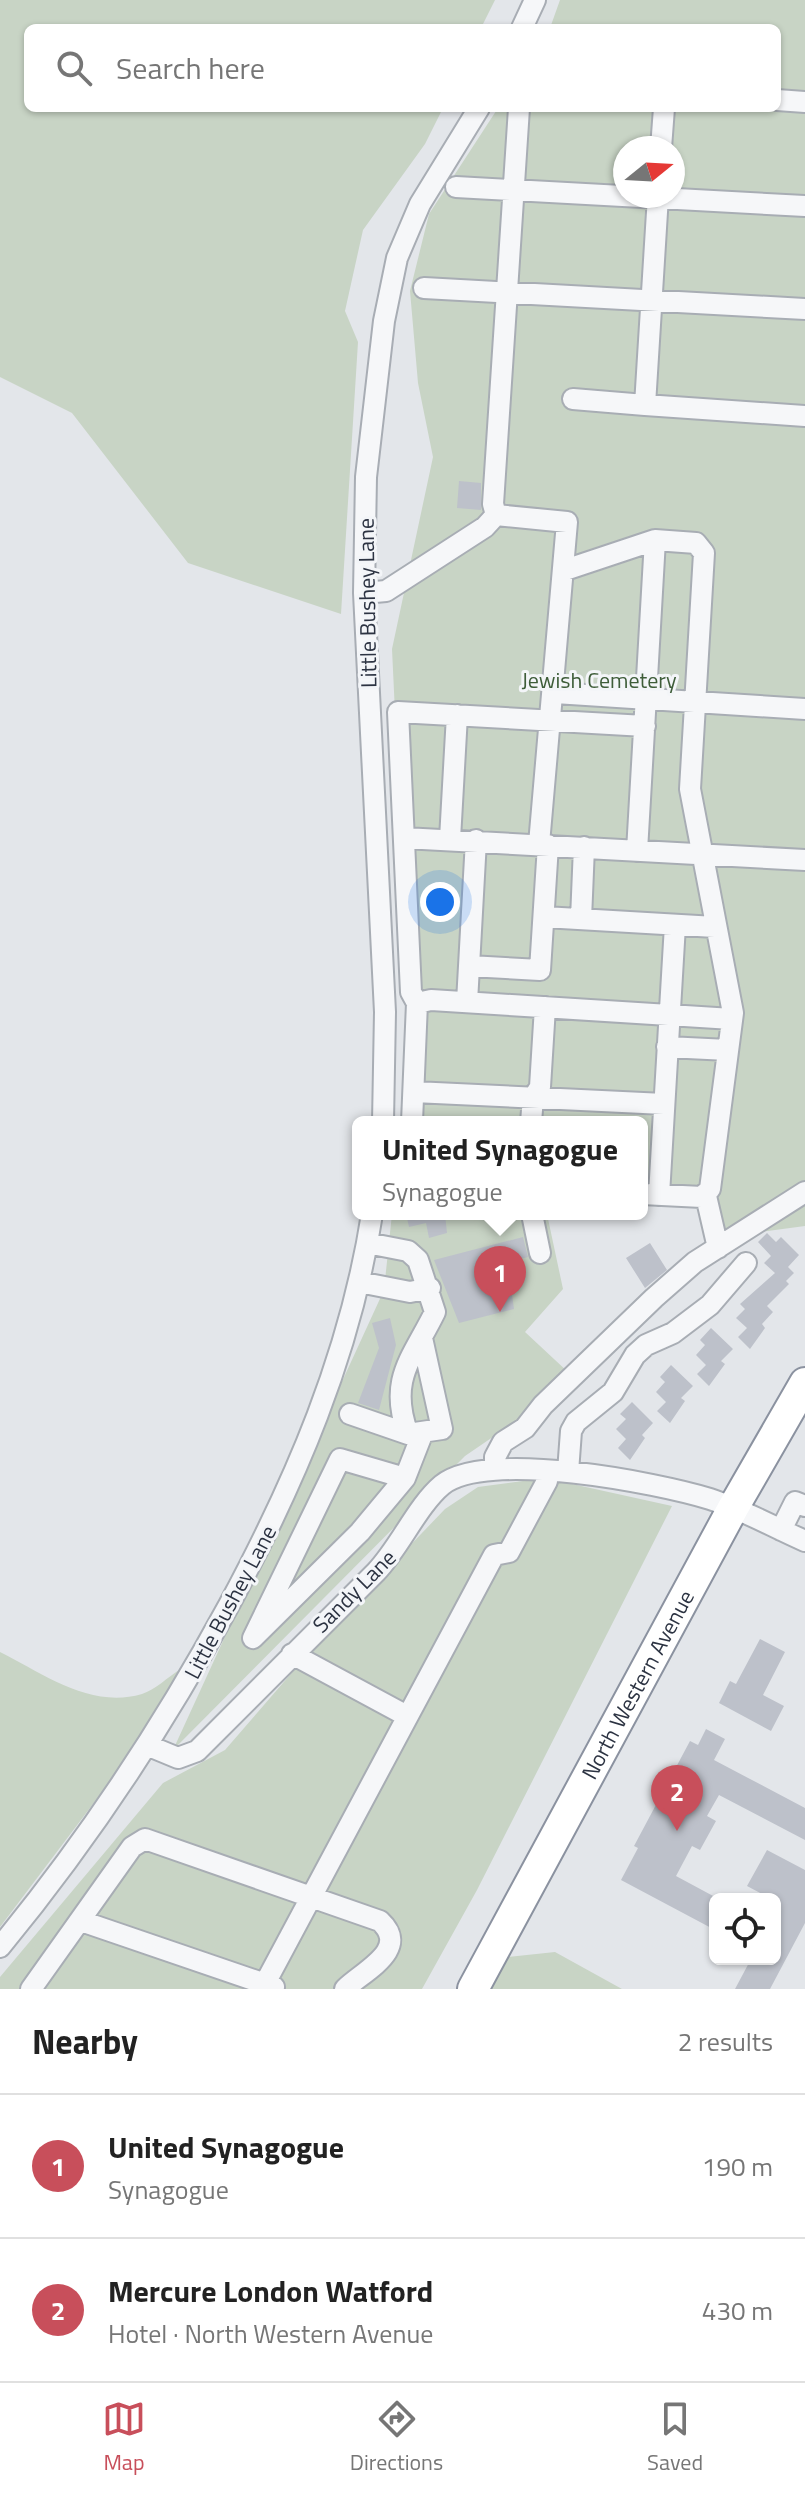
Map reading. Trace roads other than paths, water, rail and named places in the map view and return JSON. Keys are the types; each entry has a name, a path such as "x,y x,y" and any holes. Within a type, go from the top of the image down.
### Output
{"highway":[{"name":"North Western Avenue","path":"473,1989 733,1508 805,1383"}],"street":[{"path":"524,24 535,0"},
{"path":"781,100 805,102"},
{"name":"Little Bushey Lane","path":"383,1116 385,1012 364,593 366,477 389,289 397,258 420,204 477,112"},
{"path":"496,515 493,504 519,112"},
{"path":"662,136 664,112"},
{"path":"456,187 613,196"},
{"path":"685,199 805,206"},
{"path":"645,405 657,208"},
{"path":"424,288 805,309"},
{"path":"573,399 805,416"},
{"path":"364,593 386,591 485,527 496,515"},
{"path":"469,966 540,970 548,719 550,698 555,693 565,570 567,522 496,515"},
{"path":"565,570 655,540 696,543 704,553 690,789 732,1019 710,1189 706,1196 718,1248"},
{"path":"637,851 655,540"},
{"path":"555,693 805,709"},
{"path":"412,1116 417,1003 411,992 398,712 645,726"},
{"path":"450,839 457,715"},
{"path":"404,838 805,860"},
{"path":"467,1002 476,840"},
{"path":"581,919 584,847"},
{"path":"544,917 715,927"},
{"path":"675,925 664,1104 650,1195 706,1196"},
{"path":"417,1003 467,1002 732,1019"},
{"path":"532,1116 533,1098 540,1087 545,1007"},
{"path":"667,1047 728,1050"},
{"path":"414,1092 664,1104"},
{"path":"495,1469 495,1457 503,1442 525,1428 543,1405 654,1298 695,1262 805,1192"},
{"name":"Little Bushey Lane","path":"0,1947 117,1794 149,1746 190,1677 288,1492 315,1429 359,1282 371,1220"},
{"path":"533,1220 540,1253"},
{"path":"367,1243 408,1251 418,1260 430,1288 435,1312 410,1354 399,1386 415,1433 405,1478 360,1532 253,1638 340,1459 405,1478"},
{"path":"568,1472 571,1431 576,1422 613,1392 635,1355 646,1345 673,1333 710,1305 746,1263"},
{"path":"359,1282 410,1292 430,1288"},
{"path":"350,1414 415,1433 442,1429 422,1338"},
{"name":"Sandy Lane","path":"149,1746 178,1758 197,1751 396,1551 442,1485 457,1477 495,1469 538,1467 568,1472 707,1498 805,1541"},
{"path":"81,1921 268,1987 312,1895 494,1555 509,1552 547,1481"},
{"path":"781,1530 800,1504"},
{"path":"292,1654 407,1716"},
{"path":"31,1989 132,1847 145,1839 380,1921 390,1935 391,1946 385,1957 345,1989"}],"place":[{"name":"United Synagogue","path":"500,1312"},
{"name":"Mercure London Watford","path":"677,1831"}],"park label":[{"name":"Jewish Cemetery","path":"599,680"}]}
